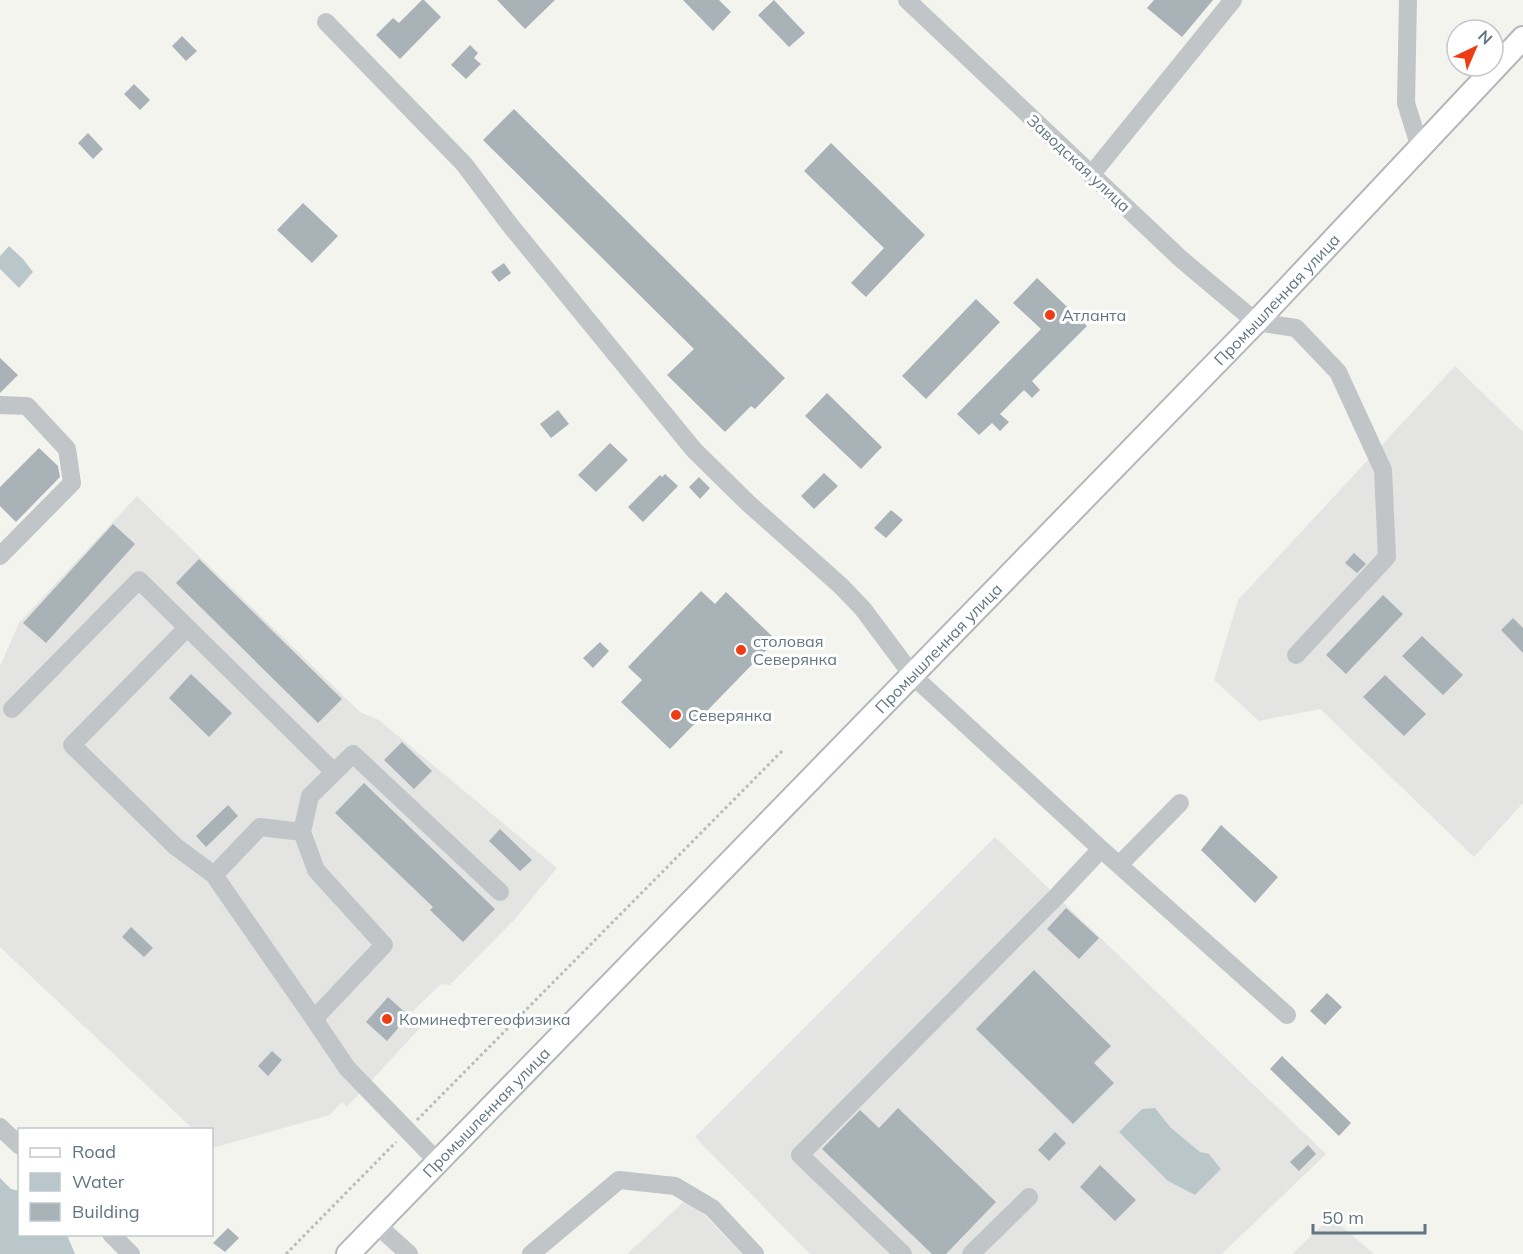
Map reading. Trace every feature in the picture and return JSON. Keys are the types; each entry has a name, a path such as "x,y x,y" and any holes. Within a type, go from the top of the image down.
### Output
{"main road":[{"name":"Промышленная улица","path":"348,1254 1256,322 1523,38"}],"street":[{"name":"Заводская улица","path":"907,0 1181,259 1256,322"},
{"path":"1091,175 1233,0"},
{"path":"1408,0 1406,103 1420,148"},
{"path":"326,22 464,164 510,225 694,450 748,503 841,586 863,609 912,676 1287,1015"},
{"path":"1256,322 1296,328 1338,372 1383,470 1387,557 1296,654"},
{"path":"0,405 27,406 67,449 72,483 0,556"},
{"path":"12,709 139,580 334,772"},
{"path":"187,628 72,745 175,846 214,875 347,1068 438,1162"},
{"path":"314,1019 384,945 316,870 302,832 310,796 353,754 500,891"},
{"path":"1119,865 1180,803"},
{"path":"214,875 260,827 302,832"},
{"path":"903,1254 800,1155 1101,849"},
{"path":"0,1127 18,1144"},
{"path":"531,1254 619,1180 675,1186 712,1208 755,1254"},
{"path":"971,1254 1029,1197"},
{"path":"377,1225 409,1254"},
{"path":"113,1236 131,1254"}],"path":[{"path":"286,1254 783,750"}],"shaded area":[{"path":"1455,366 1523,432 1523,803 1474,857 1320,709 1259,721 1214,680 1238,600"},
{"path":"137,496 360,712 379,720 557,868 514,920 450,985 441,984 409,1015 421,1027 347,1107 342,1102 330,1115 213,1148 213,1128 192,1128 0,947 0,666 19,623"},
{"path":"995,837 1326,1154 1222,1254 810,1254 695,1137"},
{"path":"688,1198 742,1254 627,1254"},
{"path":"1331,1217 1374,1254 1292,1254"}],"water":[{"path":"9,246 33,272 19,288 0,269 0,256"},
{"path":"1155,1108 1171,1128 1200,1152 1209,1154 1221,1169 1195,1195 1168,1181 1119,1132 1142,1109"},
{"path":"0,1178 11,1189 18,1191 18,1236 67,1236 75,1254 0,1254"}],"building":[{"path":"422,0 441,17 400,59 376,35 393,18 399,23"},
{"path":"497,0 555,0 525,29"},
{"path":"683,0 719,0 731,12 713,31"},
{"path":"774,0 805,33 789,47 758,15"},
{"path":"1154,0 1213,0 1182,37 1147,8"},
{"path":"182,36 197,51 186,61 172,46"},
{"path":"470,45 478,53 474,58 481,64 466,79 451,65"},
{"path":"134,84 150,100 140,110 124,94"},
{"path":"514,109 785,378 755,409 751,406 725,432 667,375 694,349 483,140"},
{"path":"88,133 103,149 93,159 78,143"},
{"path":"831,143 925,235 866,297 851,283 884,248 804,171"},
{"path":"303,203 338,236 312,263 277,230"},
{"path":"504,263 511,273 499,282 491,272"},
{"path":"1037,278 1087,326 1032,381 1040,390 1032,398 1024,390 1000,414 1009,422 1000,431 992,423 979,435 957,414 1041,329 1013,303"},
{"path":"976,299 1000,322 926,399 902,376"},
{"path":"0,358 18,375 0,393"},
{"path":"827,393 882,447 861,469 805,416"},
{"path":"558,410 569,424 551,438 540,424"},
{"path":"610,443 628,460 596,492 578,475"},
{"path":"39,448 58,466 60,477 16,522 0,506 0,487"},
{"path":"824,473 838,486 814,509 801,496"},
{"path":"665,474 678,486 643,522 628,507 660,475 662,477"},
{"path":"699,477 710,488 700,499 689,487"},
{"path":"891,510 903,520 886,538 874,528"},
{"path":"113,524 135,544 46,643 23,623"},
{"path":"1354,553 1366,564 1357,573 1345,563"},
{"path":"199,559 342,699 318,723 176,583"},
{"path":"701,591 715,604 726,592 776,640 670,749 621,702 642,680 628,667"},
{"path":"1383,595 1403,614 1346,674 1326,655"},
{"path":"1513,618 1523,628 1523,653 1501,630"},
{"path":"1422,636 1463,675 1443,695 1402,656"},
{"path":"600,642 609,651 593,668 583,658"},
{"path":"191,674 232,713 209,737 169,698"},
{"path":"1385,675 1426,714 1404,736 1363,697"},
{"path":"402,742 432,771 414,789 384,760"},
{"path":"364,783 495,909 463,942 430,910 433,907 335,813"},
{"path":"228,805 238,816 206,847 196,836"},
{"path":"1221,825 1278,877 1255,903 1201,850"},
{"path":"500,829 532,860 520,871 489,841"},
{"path":"1066,908 1099,938 1079,959 1047,929"},
{"path":"131,927 153,948 144,957 122,937"},
{"path":"1034,970 1111,1046 1094,1063 1114,1083 1073,1124 976,1029"},
{"path":"1327,993 1342,1007 1325,1025 1310,1011"},
{"name":"Коминефтегеофизика","path":"388,997 409,1016 387,1041 366,1022"},
{"path":"272,1051 282,1060 268,1076 258,1066"},
{"path":"1282,1056 1351,1123 1339,1136 1270,1069"},
{"path":"898,1108 996,1202 946,1254 932,1254 822,1149 860,1110 879,1128"},
{"path":"1055,1132 1066,1143 1049,1161 1038,1150"},
{"path":"1308,1145 1316,1154 1299,1171 1290,1162"},
{"path":"1100,1165 1136,1200 1115,1221 1080,1187"},
{"path":"228,1228 239,1238 225,1252 213,1243"}],"place":[{"name":"Атланта","path":"1050,315"},
{"name":"столовая Северянка","path":"741,650"},
{"name":"Северянка","path":"676,715"},
{"name":"Коминефтегеофизика","path":"387,1019"}]}
